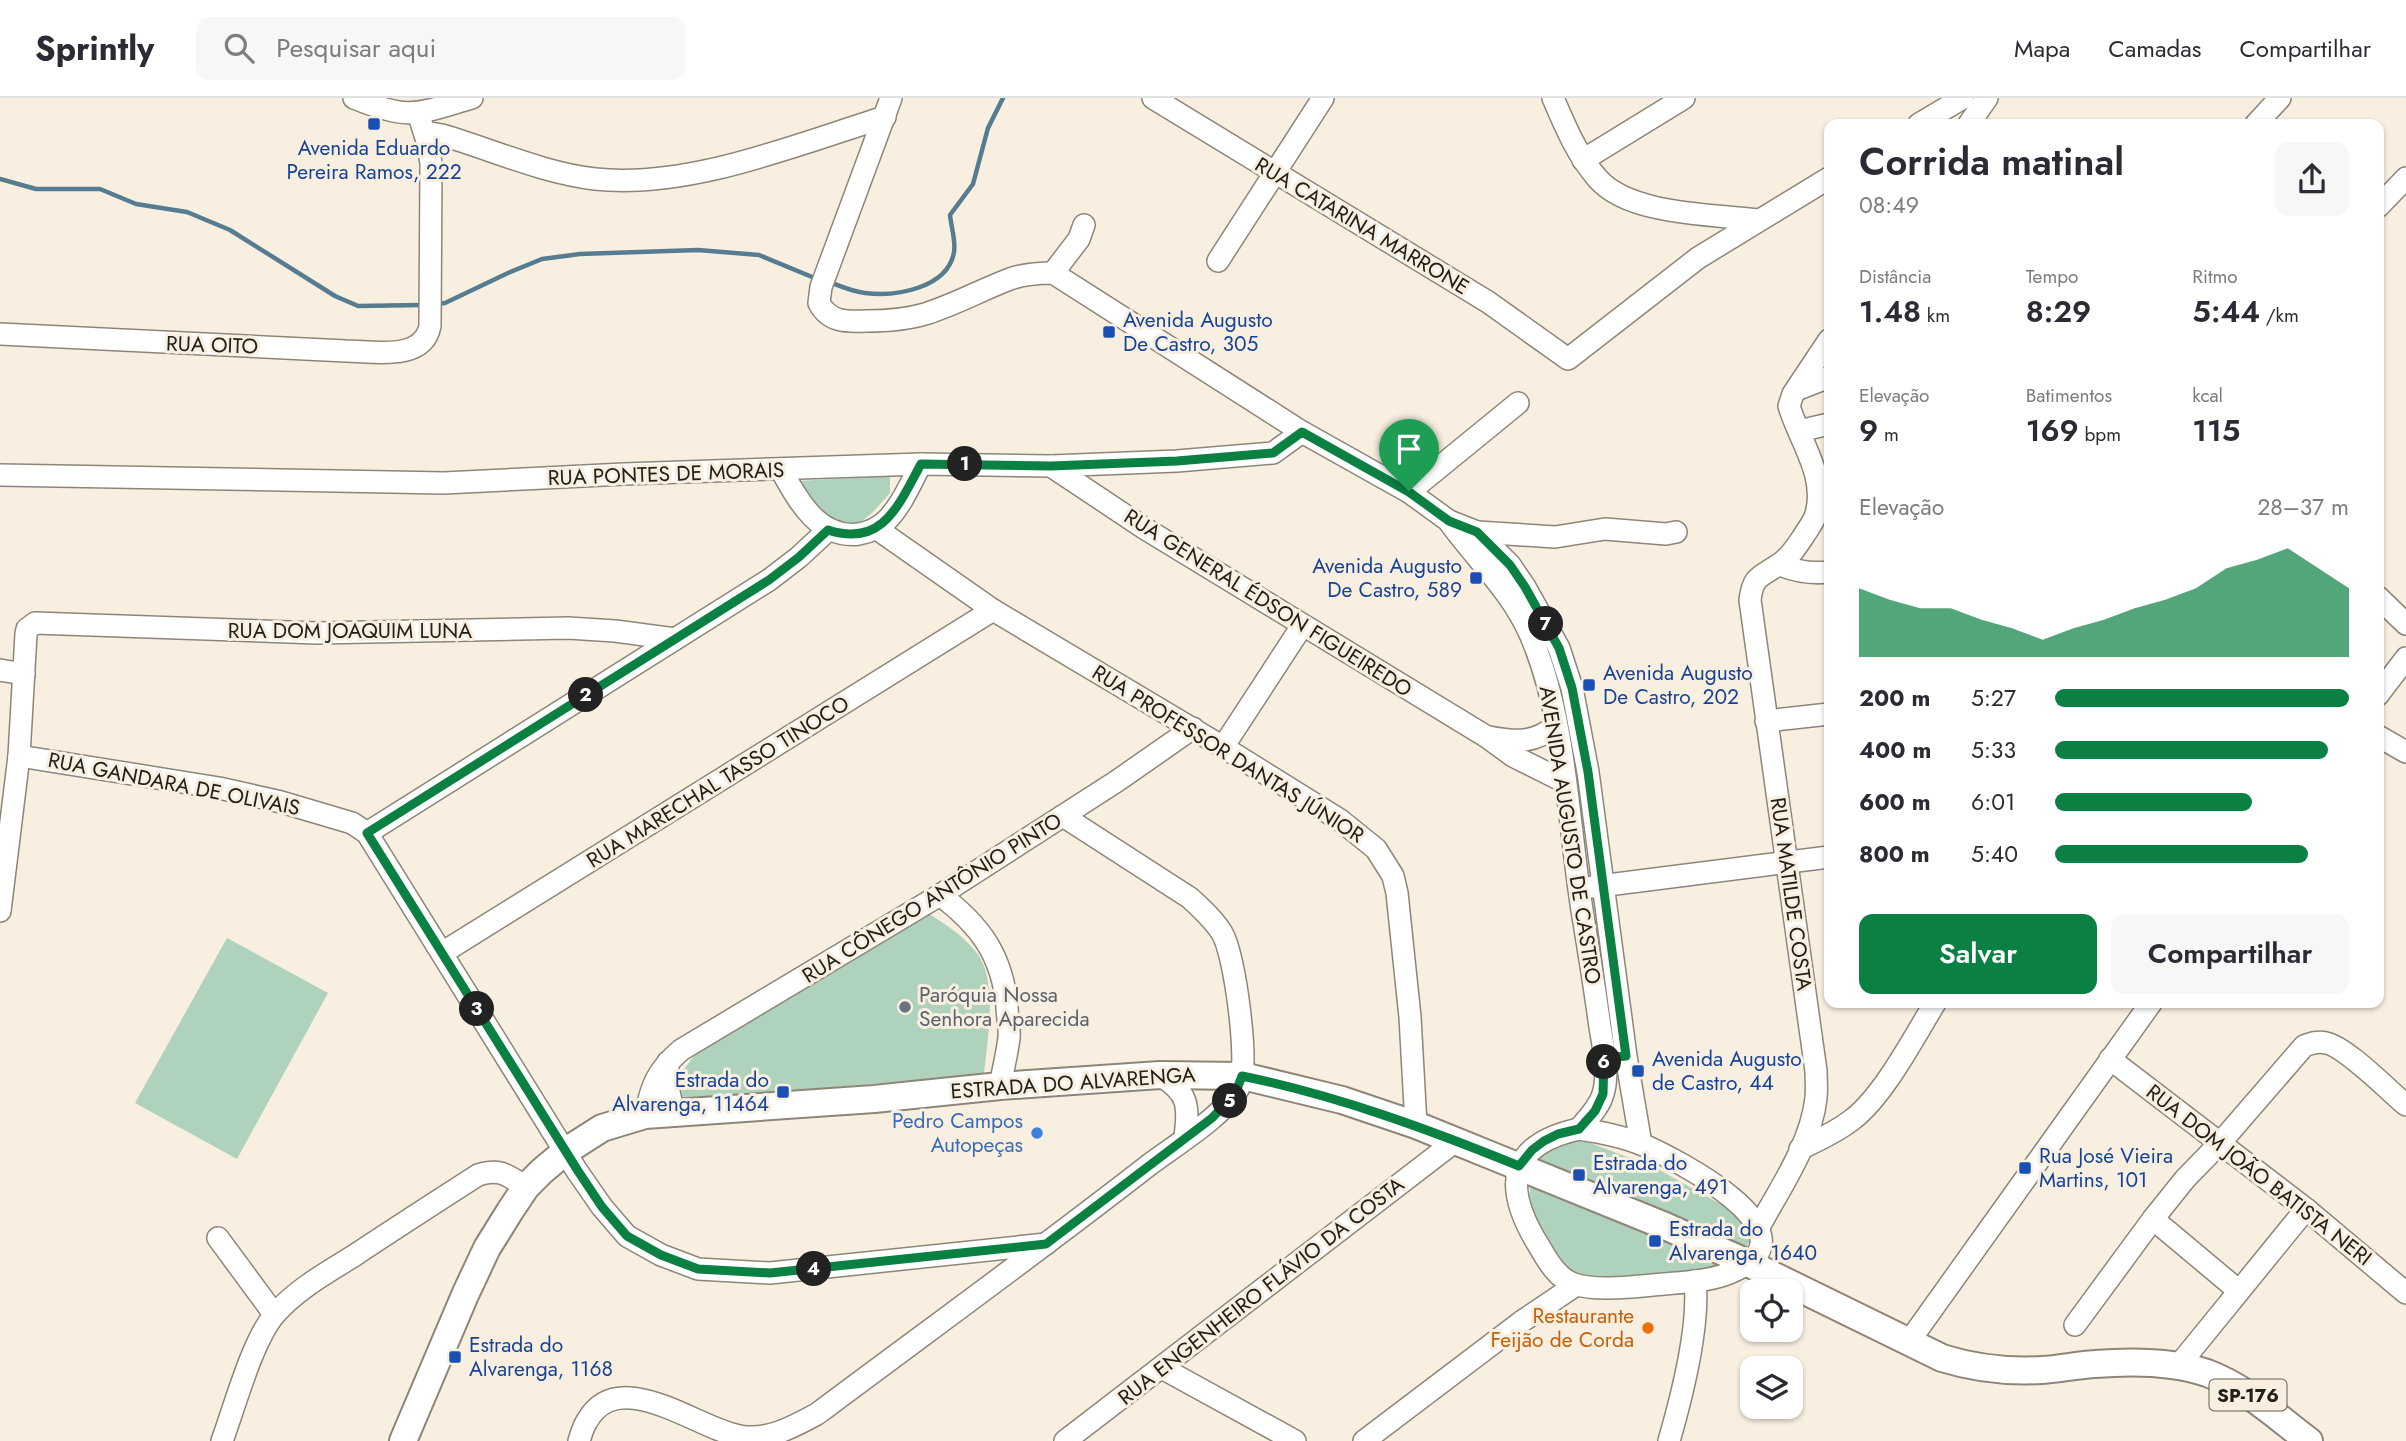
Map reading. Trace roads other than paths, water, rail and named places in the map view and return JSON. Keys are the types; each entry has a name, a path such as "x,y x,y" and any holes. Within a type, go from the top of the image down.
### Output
{"main road":[{"name":"ESTRADA DO ALVARENGA","path":"403,1441 482,1260 526,1187 566,1151 602,1128 645,1115 674,1112 874,1099 1000,1086 1160,1075 1242,1076 1342,1100 1416,1125 1665,1226 1748,1263 1908,1343 1966,1365 2002,1370 2042,1370 2095,1364 2179,1365 2208,1374 2248,1395 2309,1441"}],"street":[{"path":"354,98 401,114 442,135 559,172 595,179 639,181 683,177 888,108"},
{"path":"421,123 472,98"},
{"path":"1218,261 1323,98"},
{"path":"1553,98 1583,160 1600,181 1618,195 1639,204 1758,220 1824,181"},
{"path":"1583,160 1684,98"},
{"path":"1927,119 1963,98"},
{"path":"1972,119 1987,98"},
{"path":"2261,119 2280,98"},
{"name":"RUA CATARINA MARRONE","path":"1156,99 1488,302 1568,359 1676,273 1758,220"},
{"path":"888,108 818,299 828,316 841,321 892,321 924,314 1010,279 1053,273 1079,239 1084,225"},
{"name":"RUA OITO","path":"0,334 387,352 414,348 428,336 429,307 430,164 421,123"},
{"path":"2384,201 2406,178"},
{"name":"AVENIDA AUGUSTO DE CASTRO","path":"1053,273 1302,432 1409,492 1449,521 1477,532 1510,565 1525,587 1559,648 1572,688 1588,772 1604,885 1615,1057 1595,1111 1579,1129"},
{"path":"1792,398 1824,348"},
{"path":"1792,398 1824,380"},
{"name":"RUA MATILDE COSTA","path":"1748,1263 1760,1249 1762,1242 1759,1227 1800,1149 1811,1122 1816,1098 1816,1071 1750,600 1757,578 1780,565 1794,551 1815,516 1818,501 1810,455 1799,431 1792,398"},
{"path":"1409,492 1518,403"},
{"path":"1799,431 1824,425"},
{"name":"RUA PONTES DE MORAIS","path":"0,475 444,483 921,464 1051,466 1177,461 1273,453 1302,432"},
{"path":"780,470 807,510 828,530 852,535 877,529 889,519 921,464"},
{"name":"RUA GENERAL ÉDSON FIGUEIREDO","path":"1051,466 1144,528 1487,737 1513,756 1565,782"},
{"name":"AVENIDA AUGUSTO DE CASTRO","path":"1449,521 1503,587 1530,634 1543,667 1556,725 1579,889 1615,1057 1641,1144"},
{"name":"RUA PROFESSOR DANTAS JÚNIOR","path":"877,529 993,610 1193,728 1340,820 1376,849 1393,876 1397,893 1416,1125"},
{"path":"1477,532 1555,537 1605,529 1666,534 1676,532"},
{"path":"828,530 769,580 367,833 602,1207 627,1236 661,1255 698,1269 770,1273 1046,1244"},
{"path":"1780,565 1811,574 1824,573"},
{"path":"2384,603 2406,624"},
{"name":"RUA MARECHAL TASSO TINOCO","path":"442,953 993,610"},
{"name":"RUA DOM JOAQUIM LUNA","path":"24,674 27,629 35,623 194,631 317,633 568,628 675,639"},
{"path":"1223,747 1302,625"},
{"path":"2384,687 2406,658"},
{"path":"0,670 24,674 19,756 0,911"},
{"path":"1766,722 1824,715"},
{"name":"RUA GENERAL ÉDSON FIGUEIREDO","path":"1487,737 1513,742 1531,741 1546,734 1556,725"},
{"name":"RUA CÔNEGO ANTÔNIO PINTO","path":"645,1115 654,1079 681,1051 940,895 1193,728"},
{"path":"2384,739 2406,752"},
{"name":"RUA GANDARA DE OLIVAIS","path":"19,756 219,788 281,802 352,823 367,833"},
{"path":"579,1441 586,1421 596,1409 611,1401 634,1396 741,1436 767,1436 817,1414 1046,1244 1227,1104 1235,1094 1242,1076 1239,998 1234,968 1223,934 1190,898 1063,816"},
{"path":"1579,889 1824,857"},
{"path":"940,895 973,923 991,946 1000,968 1009,1035 1000,1086"},
{"path":"1800,1149 1834,1132 1855,1118 1871,1102 1932,1008"},
{"path":"1908,1343 2147,1008"},
{"path":"2075,1325 2185,1180 2304,1046 2316,1042 2329,1043 2406,1105"},
{"name":"RUA DOM JOÃO BATISTA NERI","path":"2110,1059 2306,1209 2406,1293"},
{"path":"668,1062 668,1088 674,1112"},
{"path":"1160,1075 1182,1093 1187,1105 1185,1137"},
{"path":"1748,1263 1736,1271 1695,1281 1620,1287 1576,1285 1556,1271 1532,1235 1519,1207 1516,1178 1519,1166 1532,1150 1558,1134 1579,1129 1605,1133 1641,1144 1714,1184 1752,1215 1759,1227"},
{"name":"RUA ENGENHEIRO FLÁVIO DA COSTA","path":"1065,1441 1457,1140"},
{"path":"222,1441 247,1369 274,1314 318,1279 478,1175 492,1171 505,1174 526,1187"},
{"path":"2179,1365 2306,1209"},
{"path":"2153,1219 2239,1291"},
{"path":"218,1238 274,1314"},
{"path":"1669,1441 1687,1363 1694,1318 1695,1281"},
{"path":"1364,1441 1521,1322 1576,1285"},
{"path":"1162,1368 1295,1441"}],"waterway":[{"path":"829,282 847,289 877,294 919,288 942,274 950,264 954,252 950,215 973,184 988,128 1003,98"},
{"path":"0,179 36,189 100,189 136,204 187,212 230,230 335,296 358,306 422,305"},
{"path":"438,304 542,259 580,254 698,250 759,255 817,279"}],"place":[{"name":"Avenida Eduardo Pereira Ramos, 222","path":"374,124"},
{"name":"Avenida Augusto De Castro, 305","path":"1109,332"},
{"name":"Avenida Augusto De Castro, 589","path":"1476,578"},
{"name":"Avenida Augusto De Castro, 202","path":"1589,685"},
{"name":"Paróquia Nossa Senhora Aparecida","path":"905,1007"},
{"name":"Avenida Augusto de Castro, 44","path":"1638,1071"},
{"name":"Estrada do Alvarenga, 11464","path":"783,1092"},
{"name":"Pedro Campos Autopeças","path":"1037,1133"},
{"name":"Rua José Vieira Martins, 101","path":"2025,1168"},
{"name":"Estrada do Alvarenga, 491","path":"1579,1175"},
{"name":"Estrada do Alvarenga, 1640","path":"1655,1241"},
{"name":"Restaurante Feijão de Corda","path":"1648,1328"},
{"name":"Estrada do Alvarenga, 1168","path":"455,1357"}]}
